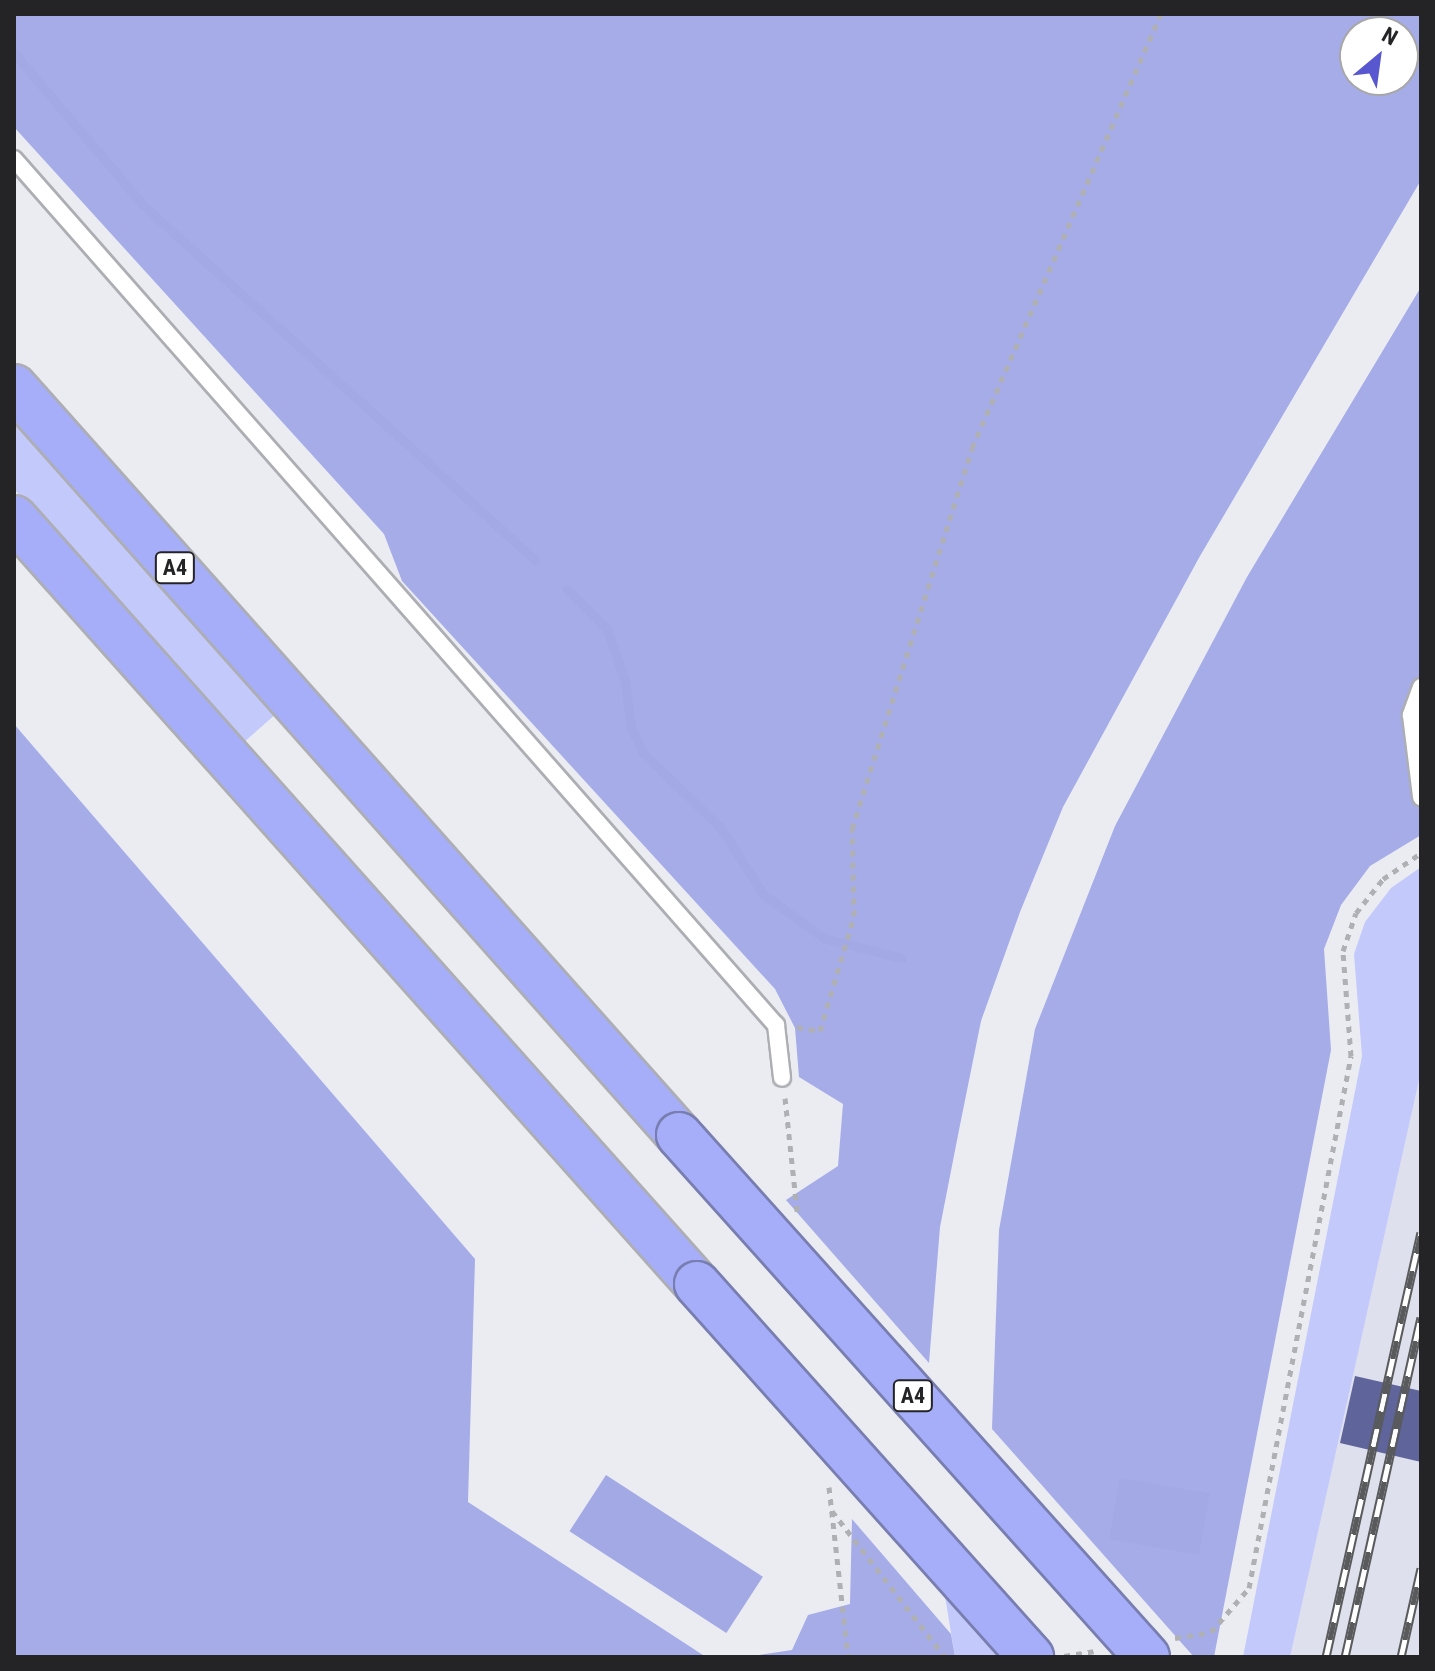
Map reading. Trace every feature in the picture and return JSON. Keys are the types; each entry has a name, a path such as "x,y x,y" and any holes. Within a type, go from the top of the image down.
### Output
{"highway":[{"name":"A4","path":"14,387 1147,1657"},
{"path":"14,518 1031,1657"}],"lane":[{"path":"14,159 776,1025 782,1078"},
{"path":"1421,687 1411,715 1421,797"}],"path":[{"path":"776,1025 820,1031 854,916 852,829 972,448 1161,14"},
{"path":"1211,1632 1249,1588 1351,1056 1343,951 1356,913 1383,879 1421,853"},
{"path":"848,1657 832,1510 945,1657"}],"shaded area":[{"path":"14,14 1421,14 1421,180 1200,556 1063,807 1020,912 981,1021 960,1125 940,1227 929,1363 786,1200 838,1166 843,1104 799,1077 795,1028 775,989 402,581 384,534 14,127"},
{"path":"1421,287 1421,835 1370,866 1341,905 1324,949 1331,1050 1214,1657 1194,1657 992,1429 999,1230 1035,1029 1115,826 1247,577"},
{"path":"14,417 277,713 242,744 14,489"},
{"path":"14,724 475,1259 468,1502 706,1657 14,1657"},
{"path":"1421,867 1421,1071 1290,1657 1243,1657 1362,1056 1354,954 1365,922 1391,888"},
{"path":"1421,1057 1421,1657 1275,1657"},
{"path":"606,1475 763,1577 726,1633 570,1531"},
{"path":"1120,1478 1210,1494 1199,1555 1109,1539"},
{"path":"852,1519 951,1634 955,1657 746,1657 792,1650 808,1615 850,1604"},
{"path":"943,1584 1009,1657 955,1657"}],"building":[{"path":"1355,1376 1421,1391 1421,1462 1340,1443"}],"waterway":[{"path":"14,53 143,205 535,560"},
{"path":"567,589 607,629 625,681 631,727 643,753 720,827 764,895 824,938 901,958"}],"railway":[{"path":"1326,1657 1421,1233"},
{"path":"1345,1657 1421,1317"},
{"path":"1401,1657 1421,1568"}]}
